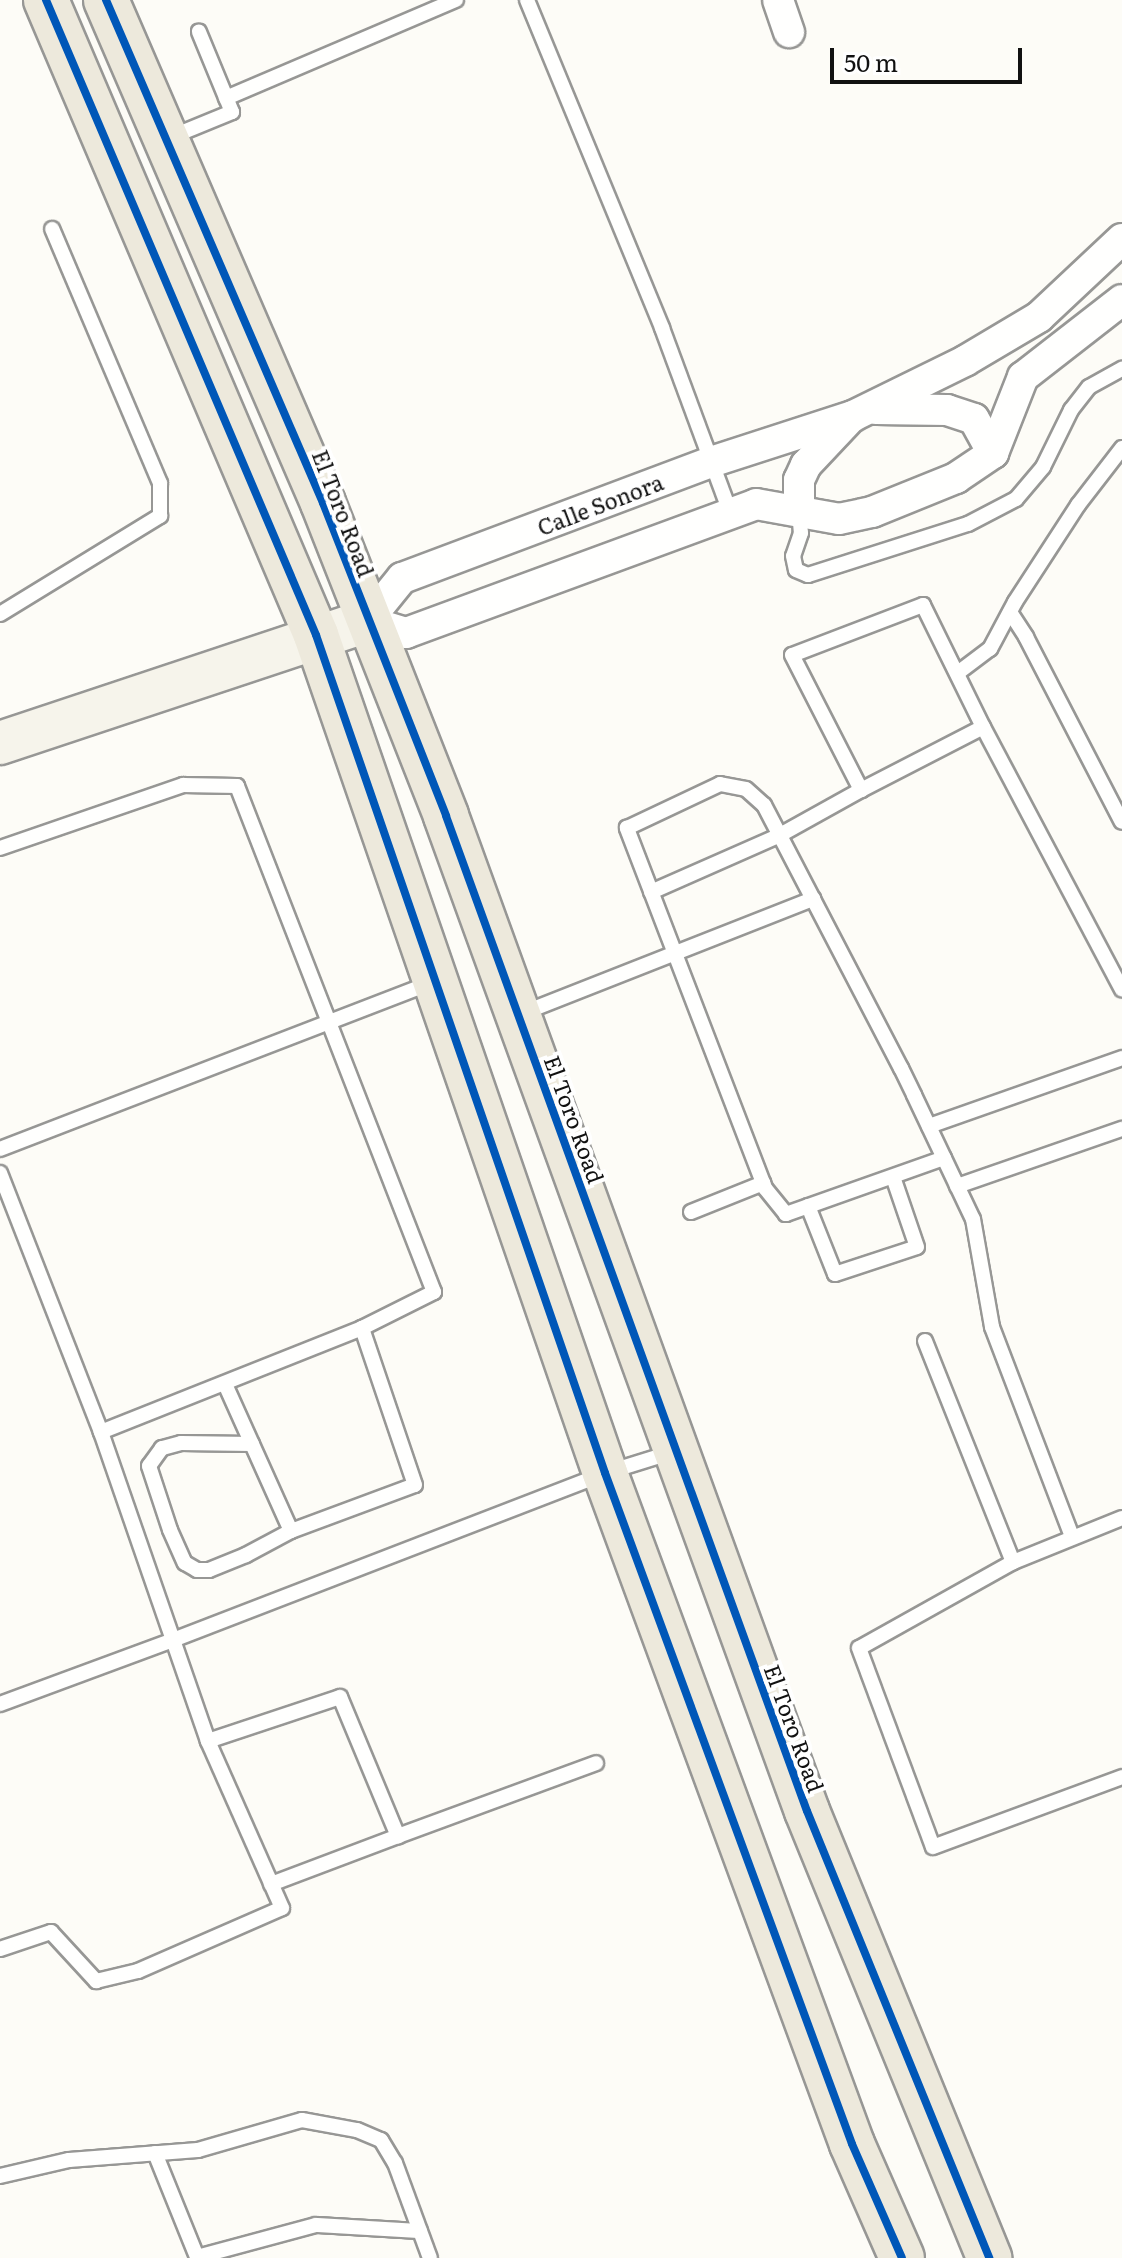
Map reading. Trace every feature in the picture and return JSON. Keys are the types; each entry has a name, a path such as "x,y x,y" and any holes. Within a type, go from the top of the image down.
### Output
{"main road":[{"path":"46,0 316,635 605,1473 852,2144 902,2258"},
{"name":"El Toro Road","path":"106,0 323,503 440,803 807,1811 989,2258"}],"street":[{"path":"778,0 789,32"},
{"name":"Calle Sonora","path":"367,621 402,578 711,462 862,412 965,361 1039,317 1122,239"},
{"path":"0,743 119,706 316,635 367,621 406,633 756,504 839,519 872,512 956,478 993,453 1023,377 1122,300"},
{"name":"Calle Sonora","path":"799,511 799,480 806,465 862,412 947,410 974,419 993,453"}],"lane":[{"path":"226,98 456,0"},
{"path":"527,0 662,328 731,515"},
{"path":"167,139 232,112 199,32"},
{"path":"0,614 160,516 160,483 52,229"},
{"path":"799,511 801,533 793,556 796,570 808,575 968,524 1016,499 1043,467 1071,410 1089,387 1122,369"},
{"path":"959,672 990,649 1078,505 1122,448"},
{"path":"861,790 792,655 923,605 959,672 983,727 1122,989"},
{"path":"1010,612 1122,822"},
{"path":"651,892 780,835 983,727"},
{"path":"944,1158 786,1214 763,1183 627,828 720,784 746,789 764,805 929,1126 973,1219 992,1327 1072,1536"},
{"path":"0,848 183,785 237,786 434,1292 362,1328 101,1432"},
{"path":"518,1015 813,899"},
{"path":"0,1149 435,981"},
{"path":"929,1126 1122,1058"},
{"path":"957,1186 1122,1129"},
{"path":"0,1173 101,1432 208,1741 282,1908 138,1971 96,1981 51,1932 0,1949"},
{"path":"808,1206 835,1274 917,1247 893,1177"},
{"path":"691,1212 763,1183"},
{"path":"252,1444 181,1443 162,1448 149,1466 151,1481 185,1563 197,1570 209,1570 264,1547 291,1531 415,1485 362,1328"},
{"path":"925,1341 1013,1562"},
{"path":"225,1384 291,1531"},
{"path":"0,1704 605,1473 676,1451"},
{"path":"1122,1518 1013,1562 859,1648 933,1847 1122,1777"},
{"path":"208,1741 340,1697 398,1836"},
{"path":"271,1884 596,1763"},
{"path":"0,2176 69,2160 198,2150 302,2120 357,2130 381,2140 395,2163 430,2258"},
{"path":"155,2153 197,2258 316,2225 420,2231"}],"cycle path":[{"path":"46,0 316,635 605,1473 852,2144 902,2258"},
{"path":"106,0 323,503 446,816 807,1811 989,2258"}]}
